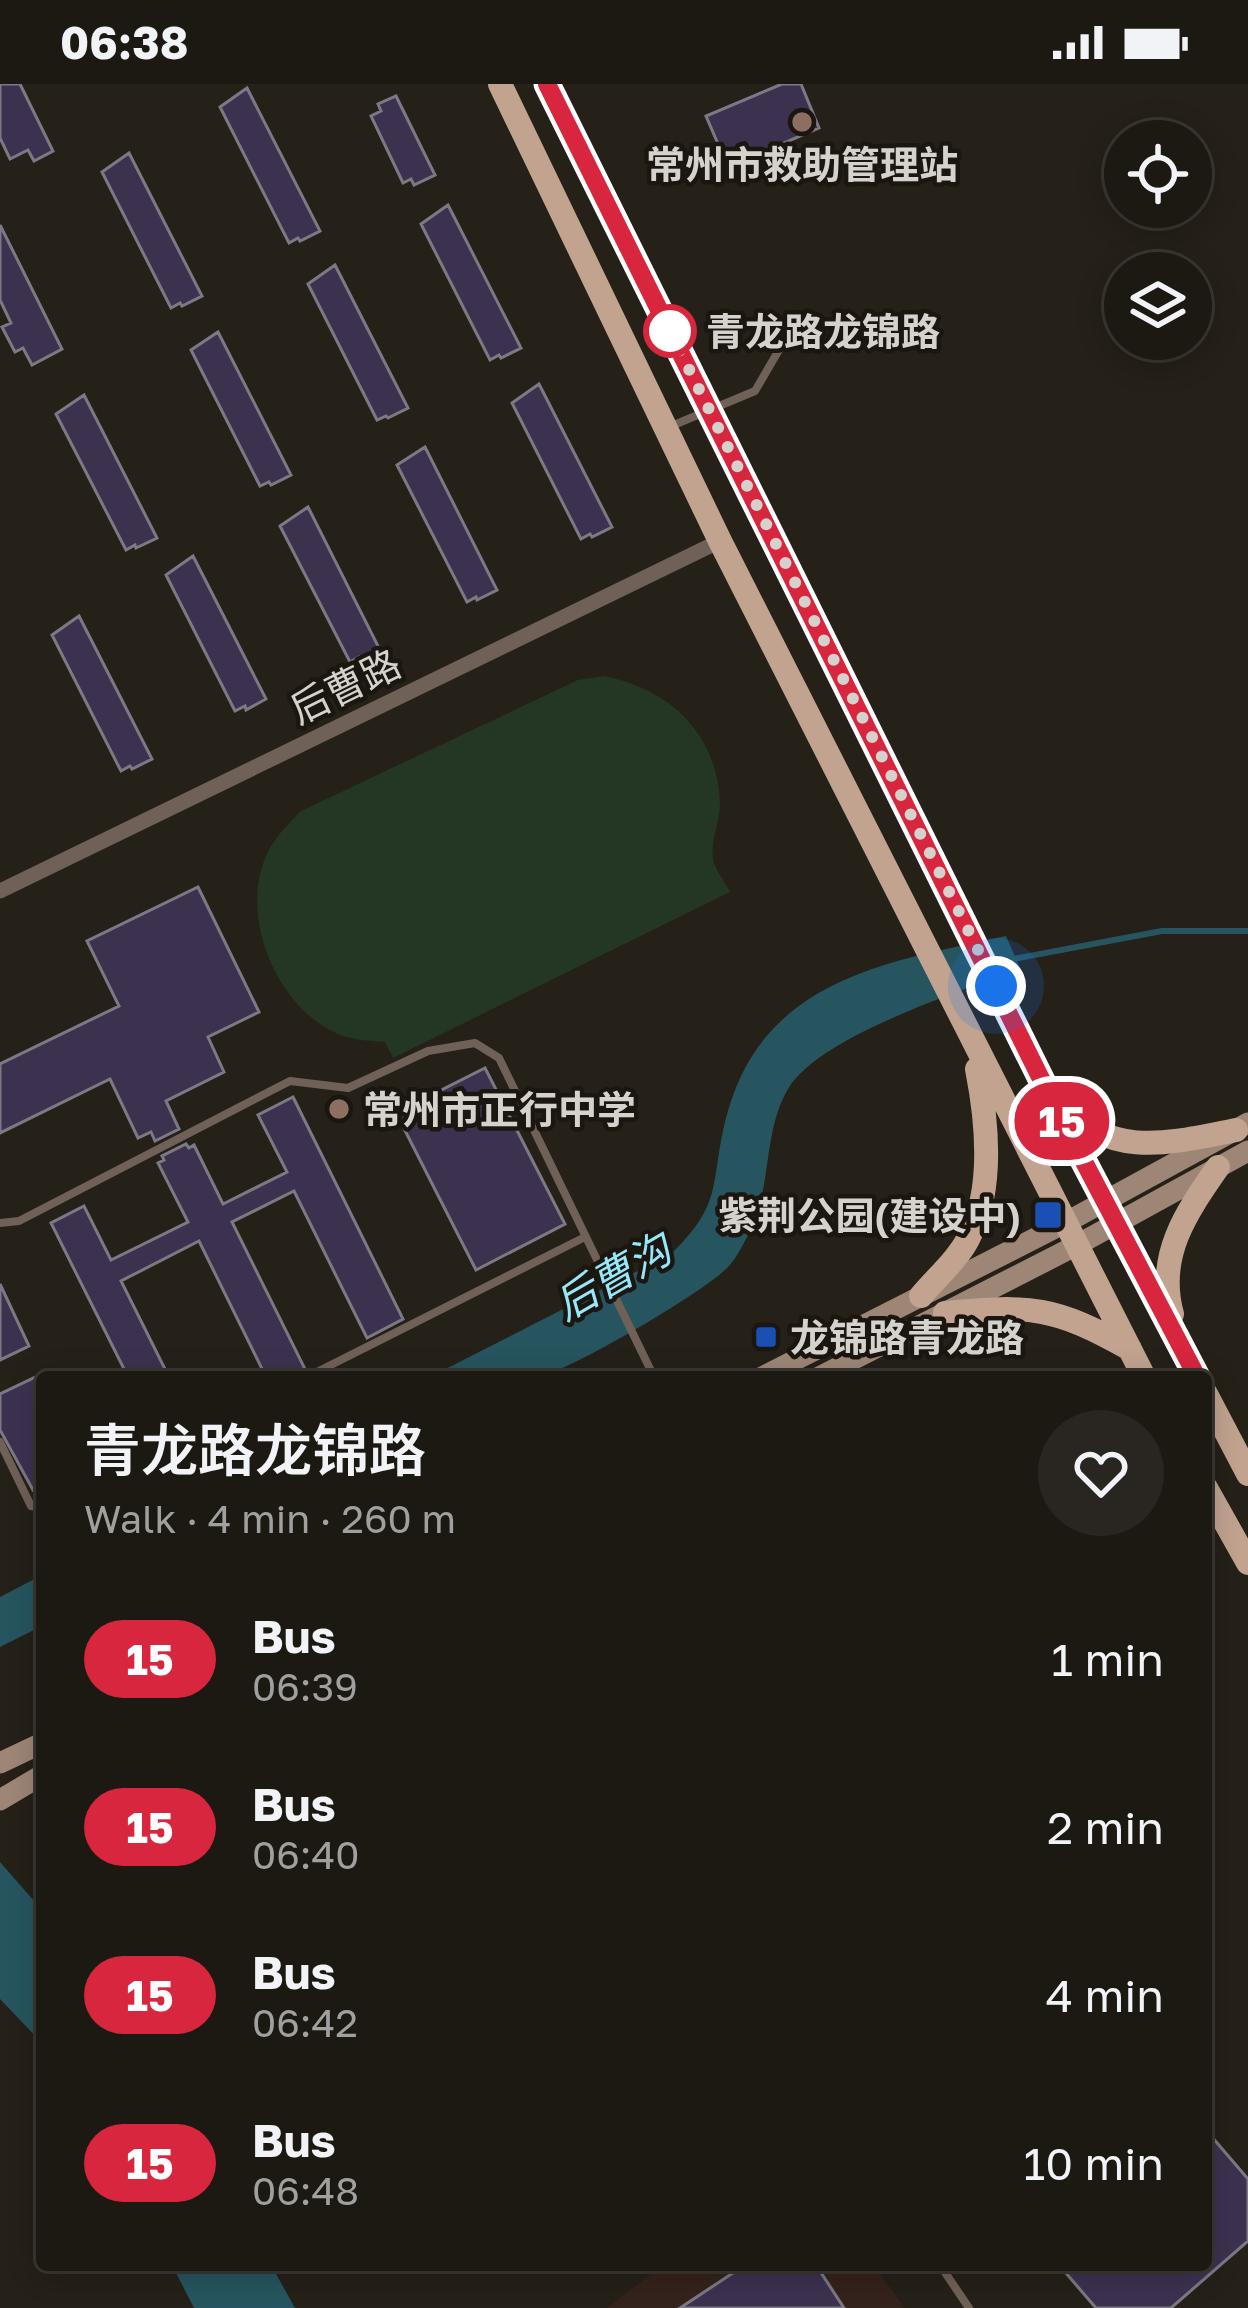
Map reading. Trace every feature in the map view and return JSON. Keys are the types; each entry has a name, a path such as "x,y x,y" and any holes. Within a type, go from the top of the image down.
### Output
{"main road":[{"path":"500,84 720,542 1141,1371"},
{"path":"548,84 1044,1085 1194,1371"},
{"path":"921,1296 969,1238 984,1182 987,1118 970,1038"},
{"path":"1044,1085 1078,1122 1112,1140 1163,1144 1244,1135"},
{"path":"1183,1351 1165,1288 1172,1242 1218,1167 1244,1135"},
{"path":"831,1371 945,1313 1244,1135"},
{"path":"1110,1211 1218,1167"},
{"path":"774,1371 921,1296 1071,1234"},
{"path":"945,1313 1007,1307 1052,1311 1130,1349"},
{"path":"1212,1405 1248,1474"},
{"path":"1212,1499 1248,1563"},
{"path":"0,1763 36,1746"},
{"path":"0,1800 36,1779"}],"street":[{"name":"后曹路","path":"0,891 720,542"}],"lane":[{"path":"667,428 755,391 783,343"},
{"path":"0,1223 20,1221 290,1081 348,1088 428,1051 475,1043 499,1058 651,1371"},
{"path":"319,1371 585,1238"},
{"path":"0,1442 31,1506 36,1507"},
{"path":"944,2271 969,2308"}],"shaded area":[{"path":"654,2271 877,2271 905,2308 607,2308"}],"green space":[{"path":"604,676 650,691 686,718 699,735 710,755 720,803 713,859 730,892 393,1058 385,1042 344,1036 316,1021 281,982 261,932 259,880 266,856 281,832 301,811 578,680"}],"water":[{"path":"1006,936 1020,968 894,1017 805,1069 780,1105 758,1212 727,1268 666,1311 555,1371 442,1371 671,1254 707,1207 725,1122 742,1074 766,1036 797,1007 832,986 915,956"},
{"path":"36,1578 36,1629 0,1647 0,1597"},
{"path":"0,1862 36,1903 36,2037 0,1999"},
{"path":"175,2271 274,2271 295,2308 194,2308"}],"building":[{"path":"0,84 20,84 53,151 34,161 28,150 10,159 0,138"},
{"path":"782,84 801,84 819,128 728,167 706,116"},
{"path":"247,88 320,231 300,241 289,243 220,107"},
{"path":"396,96 435,175 414,185 411,179 403,183 371,116 381,111 378,104"},
{"path":"129,153 202,296 182,306 171,308 102,172"},
{"path":"448,205 521,348 501,358 490,360 421,224"},
{"path":"0,225 62,349 32,365 23,348 15,352 2,327 11,323 0,300"},
{"path":"335,265 408,408 388,418 377,420 308,284"},
{"path":"218,332 291,475 271,485 260,486 191,350"},
{"path":"539,384 612,527 592,537 581,539 512,403"},
{"path":"84,395 157,538 136,548 126,550 56,414"},
{"path":"425,447 497,590 477,600 467,602 397,465"},
{"path":"308,507 380,650 361,660 350,662 280,526"},
{"path":"193,556 266,699 246,710 245,706 235,711 166,575"},
{"path":"79,616 152,759 132,769 121,771 52,635"},
{"path":"198,887 259,1012 208,1037 224,1072 166,1101 179,1129 155,1141 151,1132 138,1138 110,1079 0,1133 0,1064 119,1006 87,941"},
{"path":"485,1068 565,1224 476,1270 396,1113"},
{"path":"293,1097 403,1319 367,1338 294,1191 232,1222 304,1371 263,1371 199,1241 121,1281 166,1371 125,1371 51,1223 84,1206 111,1260 188,1222 158,1163 186,1144 194,1145 223,1204 287,1172 258,1115"},
{"path":"0,1284 29,1346 0,1360"},
{"path":"36,1377 33,1490 0,1430 0,1394"},
{"path":"1212,2137 1248,2179 1248,2241 1171,2308 1096,2308 1064,2271 1212,2271"},
{"path":"736,2271 820,2271 844,2308 680,2308"}],"waterway":[{"name":"后曹沟","path":"1013,959 1162,931 1248,931"}],"bus line":[{"name":"15","path":"547,84 1051,1099 1194,1371"}],"place":[{"name":"常州市救助管理站","path":"802,122"},
{"name":"青龙路龙锦路","path":"670,331"},
{"name":"常州市正行中学","path":"339,1109"},
{"name":"紫荆公园(建设中)","path":"1048,1215"},
{"name":"龙锦路青龙路","path":"766,1337"}],"route":[{"path":"670,331 996,986"}]}
